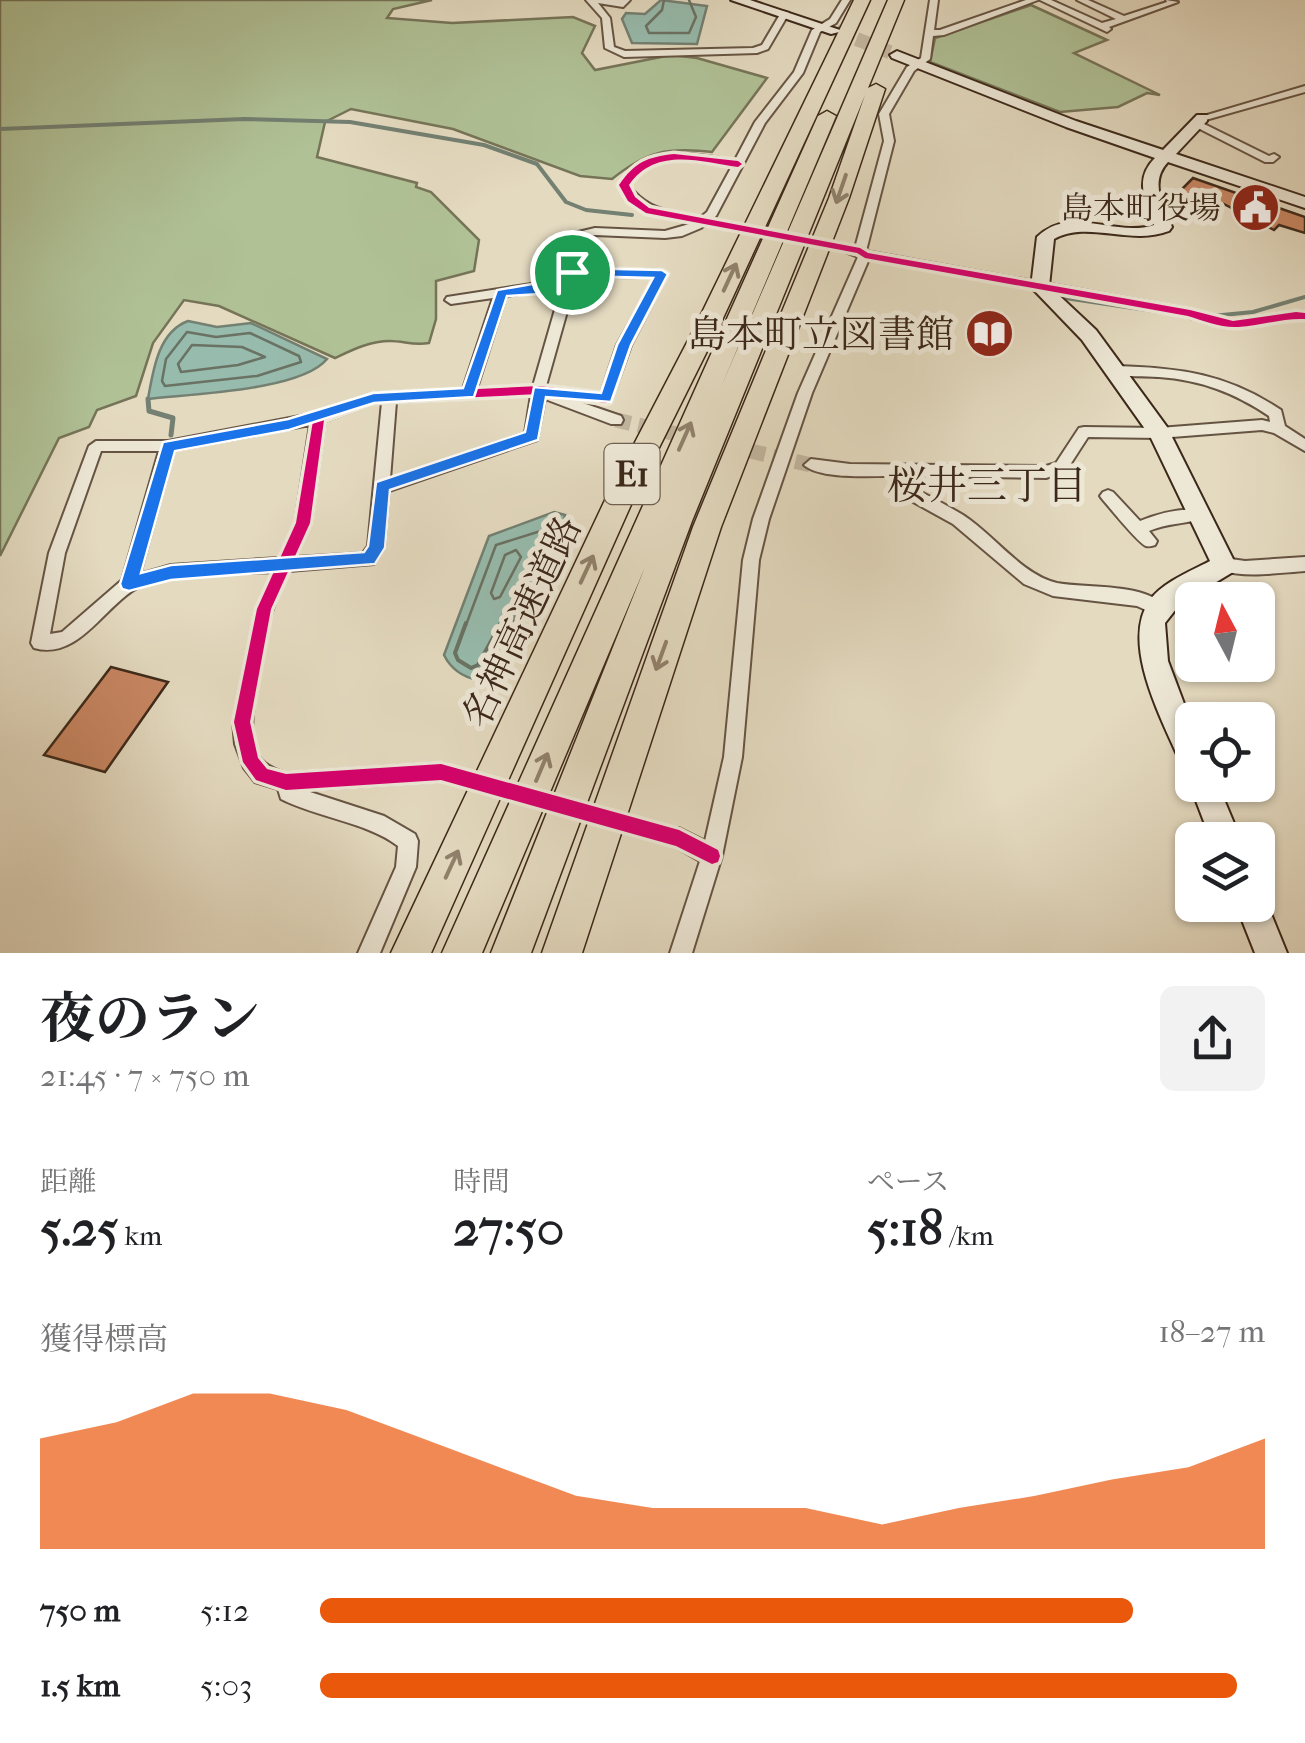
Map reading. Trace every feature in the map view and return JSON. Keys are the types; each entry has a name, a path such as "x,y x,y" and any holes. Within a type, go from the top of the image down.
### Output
{"highway":[{"name":"名神高速道路","path":"411,953 620,498 706,329 862,0"},
{"name":"名神高速道路","path":"462,953 650,515 879,0"},
{"name":"E1","path":"512,953 678,521 896,0"},
{"name":"E1","path":"562,953 707,527 839,198 912,0"}],"street":[{"path":"590,0 623,4 626,0"},
{"path":"590,0 606,18 610,48 624,54 754,51 765,47 785,13"},
{"path":"738,0 829,29"},
{"path":"829,29 846,0"},
{"path":"680,953 712,856 733,758 751,560 761,519 805,393 862,253 889,141 884,114 917,64 925,59 934,0"},
{"path":"929,32 941,33 1034,0"},
{"path":"1044,0 1105,28 1174,2 1170,0"},
{"path":"1081,0 1124,18"},
{"path":"1092,5 1107,0"},
{"path":"382,487 532,436 539,390 572,272 573,242 585,232 675,234 702,224 760,122 798,73 816,30 829,29"},
{"path":"896,56 1164,156 1305,203"},
{"path":"1040,287 1046,237 1053,231 1076,226 1144,233 1163,227 1148,182 1153,169 1199,121 1305,89"},
{"path":"1199,121 1269,160"},
{"path":"676,216 646,210 631,199 624,185 630,173 643,162 665,158 738,164"},
{"path":"836,246 1237,324 1279,315 1305,316"},
{"path":"389,400 376,548 368,559 171,572 129,584 66,639 49,645 40,643 57,553 96,446 168,446 318,418 353,402 539,390 606,399 624,345 662,274 572,272"},
{"path":"451,300 538,287 567,289"},
{"path":"1040,287 1089,335 1159,433 1196,515 1224,564"},
{"path":"469,393 502,292"},
{"path":"1116,371 1218,380 1236,387 1276,414 1278,429"},
{"path":"539,390 616,420"},
{"path":"318,418 303,523 264,610 242,722 251,762 262,774 286,782 442,772"},
{"path":"811,465 894,471 1046,472 1061,467 1084,432 1159,433 1244,425 1278,429 1305,446"},
{"path":"129,584 168,446"},
{"path":"894,471 902,489 959,520 1030,579 1052,589 1140,598 1159,609"},
{"path":"1108,496 1143,535 1163,518 1196,515"},
{"path":"1175,715 1156,669 1152,629 1159,609 1224,564 1245,568 1305,564"},
{"path":"286,782 288,792 312,807 396,830 408,842 406,867 369,953"},
{"path":"679,838 712,856"},
{"path":"1258,922 1270,953"}],"shaded area":[{"path":"0,0 432,0 393,9 387,18 452,23 573,17 595,26 582,53 595,70 671,55 697,58 767,78 712,152 658,153 612,179 580,176 453,129 351,109 325,122 317,157 417,183 416,187 431,192 479,240 474,271 436,281 436,319 429,343 375,343 335,358 219,306 184,300 153,343 136,396 97,410 89,427 59,438 0,556"},
{"path":"1031,5 1107,40 1074,53 1160,95 1147,93 1118,107 1060,112 930,62 935,38"}],"water":[{"path":"661,0 707,6 697,44 632,43 622,19 626,13 645,14"},
{"path":"188,321 217,327 251,323 327,359 314,370 270,384 148,399 163,343"},
{"path":"554,512 565,515 562,528 486,672 478,680 462,674 444,655 489,536"}],"building":[{"name":"島本町役場","path":"1193,178 1305,217 1305,233 1279,225 1274,230 1218,201 1215,205 1201,200 1189,211 1168,203"},
{"path":"111,667 168,682 105,772 44,755"}],"waterway":[{"path":"0,129 244,119 350,122 484,145 537,164 566,202 586,210 632,215"},
{"path":"1212,316 1253,312 1305,297"},
{"path":"1065,298 1181,315"},
{"path":"148,399 149,411 173,418 171,435"}],"tunnel":[{"path":"836,31 897,55"},
{"path":"676,216 829,245"},
{"path":"616,420 811,465"},
{"path":"441,772 679,838"}],"cycle path":[{"path":"738,164 691,157 659,159 645,163 624,185 631,199 646,210 865,255 1190,313 1226,323 1305,316"},
{"path":"572,272 662,274 624,345 606,399 539,390 373,398 318,418 303,523 264,609 242,722 251,762 262,775 286,782 441,772 679,838 712,856"}],"place":[{"name":"島本町役場","path":"1256,208"},
{"name":"島本町立図書館","path":"989,334"}],"district":[{"name":"桜井三丁目","path":"987,486"}],"route":[{"path":"572,272 662,274 624,345 606,399 539,390 532,436 382,487 376,548 368,559 171,572 129,584 168,446 318,418 353,402 373,398 469,393 502,292 538,287 567,289 572,272"}]}
